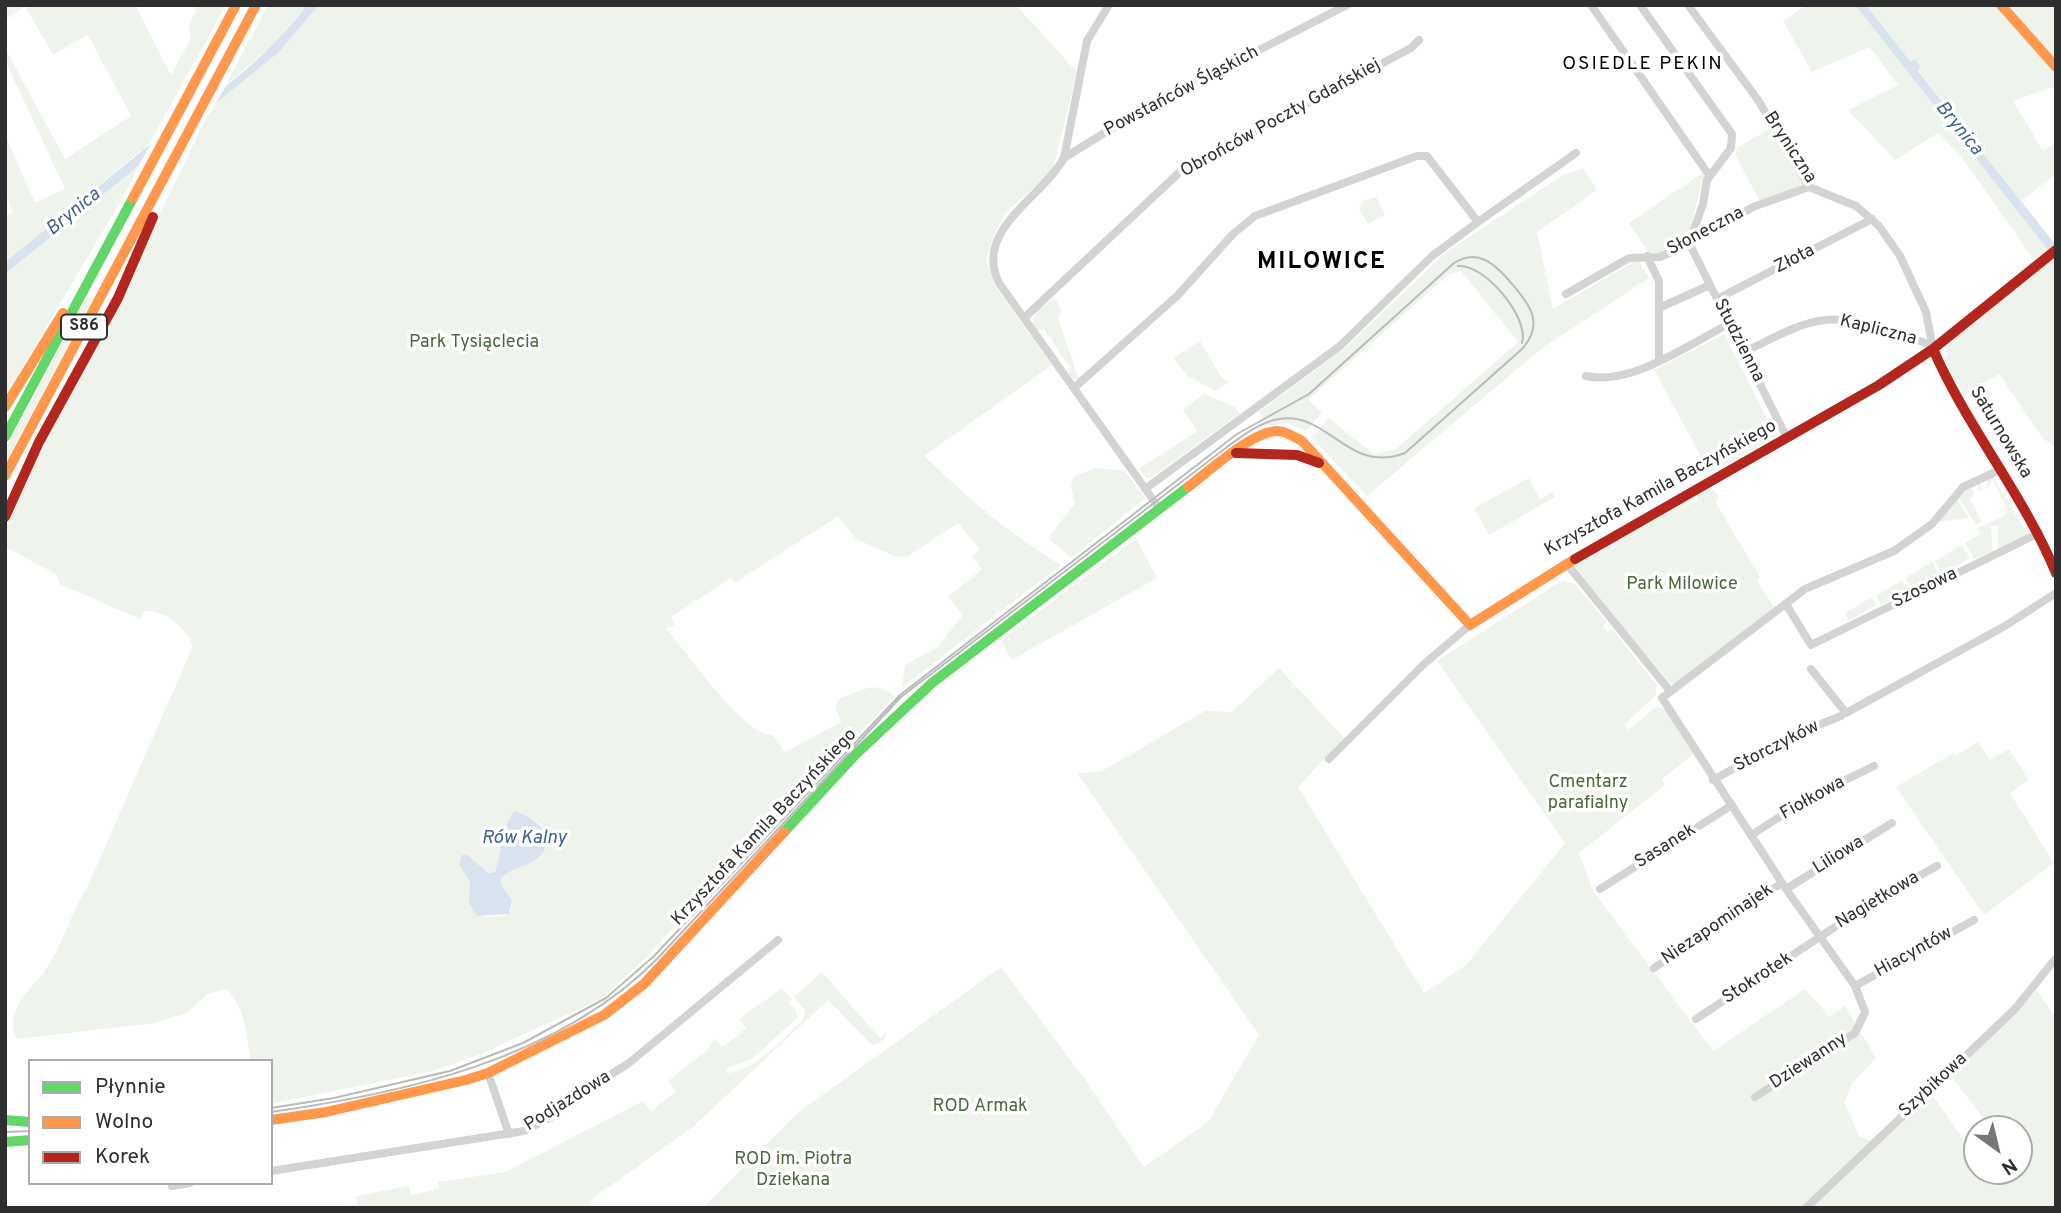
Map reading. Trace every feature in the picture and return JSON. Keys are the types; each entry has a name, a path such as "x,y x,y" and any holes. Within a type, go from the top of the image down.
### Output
{"main road":[{"name":"S86","path":"5,437 236,5"},
{"name":"S86","path":"5,476 256,5"},
{"path":"2001,5 2056,67"},
{"path":"5,517 39,442 118,298 158,206 164,178"},
{"name":"Krzysztofa Kamila Baczyńskiego","path":"273,1120 326,1112 488,1073 593,1021 622,1003 893,717 950,668 1159,508 1233,453 1264,435 1288,433 1302,441 1470,625 1566,563 1879,385 1933,349 2051,254"},
{"path":"5,407 49,332 97,266"},
{"name":"Saturnowska","path":"1933,349 1945,377 2039,533 2056,573"},
{"name":"Krzysztofa Kamila Baczyńskiego","path":"1233,453 1251,451 1297,455 1322,465"},
{"path":"5,1121 28,1122"},
{"path":"5,1142 28,1140"}],"street":[{"path":"1065,158 1087,41 1109,5"},
{"name":"Powstańców Śląskich","path":"1159,508 994,273 994,245 1008,223 1057,171 1065,158 1138,112 1347,5"},
{"path":"1591,5 1709,175"},
{"path":"1640,5 1730,128 1731,148 1709,175 1689,243"},
{"name":"Bryniczna","path":"1688,5 1758,100 1810,187 1856,206 1872,219 1906,267 1931,326 1933,349"},
{"name":"Obrońców Poczty Gdańskiej","path":"1024,318 1182,170 1411,48 1419,40"},
{"path":"1144,489 1340,346 1432,256 1576,153"},
{"path":"1075,387 1177,296 1233,234 1255,216 1417,156 1427,156 1478,222"},
{"name":"Słoneczna","path":"1566,294 1629,258 1660,257 1754,207 1810,187"},
{"name":"Złota","path":"1717,299 1872,219"},
{"name":"Studzienna","path":"1689,243 1787,438"},
{"path":"1647,256 1659,281 1659,360"},
{"path":"1659,308 1710,285"},
{"name":"Kapliczna","path":"1744,352 1810,323 1828,319 1851,321 1901,338 1922,340 1933,349"},
{"path":"1586,376 1622,376 1730,324"},
{"path":"1855,986 1784,886 1753,834 1713,780 1662,698 1816,582 1910,541 1932,524 1963,487 2002,469"},
{"name":"Szosowa","path":"1786,604 1811,645 2039,533"},
{"path":"1566,563 1670,691"},
{"path":"1811,669 1844,714 2005,626 2056,593"},
{"path":"1329,759 1423,665 1470,625"},
{"name":"Storczyków","path":"1713,780 1798,733 1844,714"},
{"name":"Fiołkowa","path":"1753,834 1807,799 1874,766"},
{"name":"Sasanek","path":"1600,888 1732,805"},
{"name":"Liliowa","path":"1784,886 1892,822"},
{"name":"Nagietkowa","path":"1819,937 1874,901 1937,866"},
{"name":"Niezapominajek","path":"1654,968 1784,886"},
{"name":"Hiacyntów","path":"1855,986 1974,920"},
{"name":"Stokrotek","path":"1696,1019 1819,937"},
{"name":"Podjazdowa","path":"273,1171 524,1131 556,1114 565,1104 629,1063 778,940"},
{"name":"Szybikowa","path":"1806,1208 2015,1009 2056,958"},
{"name":"Dziewanny","path":"1755,1097 1855,1033 1865,1012 1855,986"},
{"path":"488,1073 509,1134"},
{"path":"172,1186 178,1185"}],"green space":[{"path":"5,5 135,5 171,75 190,40 189,24 196,11 193,5 226,5 149,144 5,262 5,216 13,213 5,192 5,134 35,203 65,189 5,60 5,48 65,159 131,116 88,35 53,55 25,6 5,20"},
{"path":"268,5 307,5 278,40 225,86"},
{"name":"Park Tysiąclecia","path":"319,5 1016,5 1077,72 1052,172 1006,212 986,259 995,286 1052,365 924,456 990,514 1061,565 902,687 905,665 938,646 963,615 948,597 982,569 972,557 980,549 958,523 907,557 894,556 856,539 838,516 735,583 731,578 671,617 674,625 667,629 716,691 746,722 772,735 785,752 841,722 835,707 839,699 868,688 881,689 894,697 698,899 649,955 601,999 481,1054 433,1071 273,1104 273,1059 251,1059 242,1013 227,989 207,994 187,1013 155,1023 16,1039 13,1029 18,1006 53,958 87,888 193,646 180,626 168,617 144,611 140,619 60,584 56,574 5,547 5,530 42,447 117,304 215,104 278,53","holes":["520,813 538,822 545,833 543,848 533,859 513,869 501,879 501,884 512,901 511,911 504,916 482,917 471,893 468,855 488,873 495,872 503,848 503,834"]},
{"path":"1806,5 1855,5 2048,250 2034,260 1960,155 1938,133 1895,160 1848,110 1898,85 1870,47 1812,72 1783,21"},
{"path":"1866,5 1996,5 2056,73 2056,86 2013,101 2043,151 2056,142 2056,174 2021,201 1918,70 1914,59 1910,61"},
{"path":"2007,5 2056,5 2056,59"},
{"path":"1769,129 1804,185 1760,202 1735,154 1737,148"},
{"path":"138,166 133,180 5,397 5,274"},
{"path":"1583,168 1597,190 1537,232 1553,309 1638,259 1649,278 1541,349 1367,496 1312,438 1329,418 1374,454 1395,450 1518,342 1461,271 1449,274 1308,400 1322,413 1305,431 1288,423 1267,426 1259,412 1345,348 1445,253 1563,175"},
{"path":"1705,171 1686,244 1660,253 1649,253 1629,223"},
{"path":"1376,197 1385,215 1368,224 1359,209 1362,201"},
{"path":"2054,258 2056,447 2043,439 1999,374 1964,395 1945,362 1949,343"},
{"path":"87,297 92,300 5,464 5,450"},
{"path":"1054,298 1062,310 1058,318 1079,379 1071,379 1068,374 1071,369 1044,329 1035,332 1033,324 1036,311"},
{"path":"1724,334 1776,436 1710,473 1654,370"},
{"path":"1200,341 1222,378 1229,382 1215,391 1188,376 1173,358"},
{"path":"1204,393 1236,408 1239,414 1152,477 1146,478 1139,469 1197,431 1183,410"},
{"path":"1095,468 1125,471 1145,498 1071,558 1048,538 1075,503 1071,487 1073,477"},
{"path":"1993,476 2029,537 1998,549 1998,526 1991,526 1993,551 1974,559 1965,543 1980,534 1977,528 2005,516 2008,510 1992,479 1989,487 1979,491 1977,485 1981,481 1982,489 1988,486 1986,481"},
{"path":"1529,478 1540,499 1552,492 1555,497 1489,535 1474,508"},
{"name":"Park Milowice","path":"1711,487 1719,497 1716,503 1760,577 1757,581 1775,609 1677,685 1670,683 1575,572 1572,564 1683,503 1687,506 1698,500 1697,495"},
{"path":"1971,487 1974,495 1970,499 1982,521 1976,525 1957,495"},
{"path":"1956,497 1969,518 1936,522"},
{"path":"1136,538 1157,578 1012,660 1000,641"},
{"path":"1962,545 1970,558 1943,575 1935,561"},
{"path":"1932,562 1940,576 1917,588 1915,583 1910,586 1905,578"},
{"path":"1563,580 1575,584 1607,622 1603,626 1608,632 1612,629 1656,684 1656,695 1625,724 1628,730 1656,707 1668,711 1696,752 1662,779 1665,785 1579,853 1593,891 1713,1051 1805,989 1829,1016 1845,1006 1876,1058 1852,1084 1844,1102 1859,1136 1877,1144 1931,1093 1963,1139 1963,1185 2033,1185 2033,1115 1981,1115 1950,1075 2037,990 2056,1018 2056,1208 703,1208 799,1112 1001,967 1087,1082 1144,1167 1208,1122 1259,1035 1077,773 1100,772 1205,711 1232,712 1279,668 1344,738 1298,787 1424,993 1466,965 1565,843 1437,661"},
{"path":"1902,580 1909,592 1881,605 1876,596"},
{"path":"1872,597 1876,605 1849,621 1845,613"},
{"path":"1978,742 1990,760 2009,749 2029,779 2010,793 2054,863 1984,915 1896,787 1953,753 1956,756"},
{"path":"822,972 880,1038 886,1032 885,1039 871,1044 828,1000 694,1126 591,1200 592,1208 332,1208 357,1205 356,1196 409,1186 411,1195 439,1189 438,1182 505,1172 643,1101 651,1111 676,1091 668,1081 705,1052 715,1039 723,1047 746,1028 739,1019 782,988 792,999 788,1002 798,1017 752,1059 726,1068 728,1073 739,1071 759,1060 803,1020 805,1010 794,997"}],"water":[{"name":"Brynica","path":"307,5 319,5 278,53 5,274 5,262 142,151 141,147 144,149 231,82 271,46"},
{"name":"Brynica","path":"1855,5 1866,5 1910,61 1915,59 1920,66 1918,71 2055,244 2048,250"},
{"name":"Rów Kalny","path":"515,811 529,817 542,828 546,834 545,848 536,860 509,872 501,879 501,884 512,901 509,914 477,916 469,903 470,882 459,864 462,855 468,855 488,873 495,872 504,832"}],"pier":[{"path":"230,78 211,112 134,174 155,136"}],"tram line":[{"path":"273,1108 334,1098 450,1071 523,1043 606,998 654,956 900,695 1237,434 1309,394 1454,263 1470,257 1485,260 1506,277 1527,303 1533,318 1533,327 1525,346 1405,453 1385,458 1368,456 1353,450 1312,424 1296,419 1279,419 1265,423 1227,447 901,697 657,959 618,994 574,1022 527,1046 477,1066 374,1094 273,1112"},
{"path":"1458,266 1469,267 1480,273 1503,294 1519,320 1523,332 1522,343"},
{"path":"5,1132 28,1131"}],"traffic: fast":[{"path":"5,437 133,198"},
{"path":"784,832 856,754 932,683 1188,487"},
{"path":"5,1120 28,1122"},
{"path":"5,1142 28,1140"}],"traffic: slow":[{"path":"133,198 236,5"},
{"path":"5,476 256,5"},
{"path":"2001,5 2056,67"},
{"path":"5,407 63,313"},
{"path":"1188,487 1255,438 1277,431 1290,434 1302,441 1470,625 1575,559"},
{"path":"273,1120 326,1112 466,1080 488,1073 604,1015 644,984 784,832"}],"traffic: jam":[{"path":"5,517 39,442 118,298 153,217"},
{"path":"1575,559 1879,385 1933,349 2056,250"},
{"path":"1933,349 1962,406 2028,516 2056,573"},
{"path":"1236,453 1297,455 1319,463"}],"district":[{"name":"OSIEDLE PEKIN","path":"1643,65"},
{"name":"MILOWICE","path":"1322,263"}],"park label":[{"name":"Cmentarz parafialny","path":"1588,793"},
{"name":"ROD Armak","path":"980,1107"},
{"name":"ROD im. Piotra Dziekana","path":"793,1170"}]}
